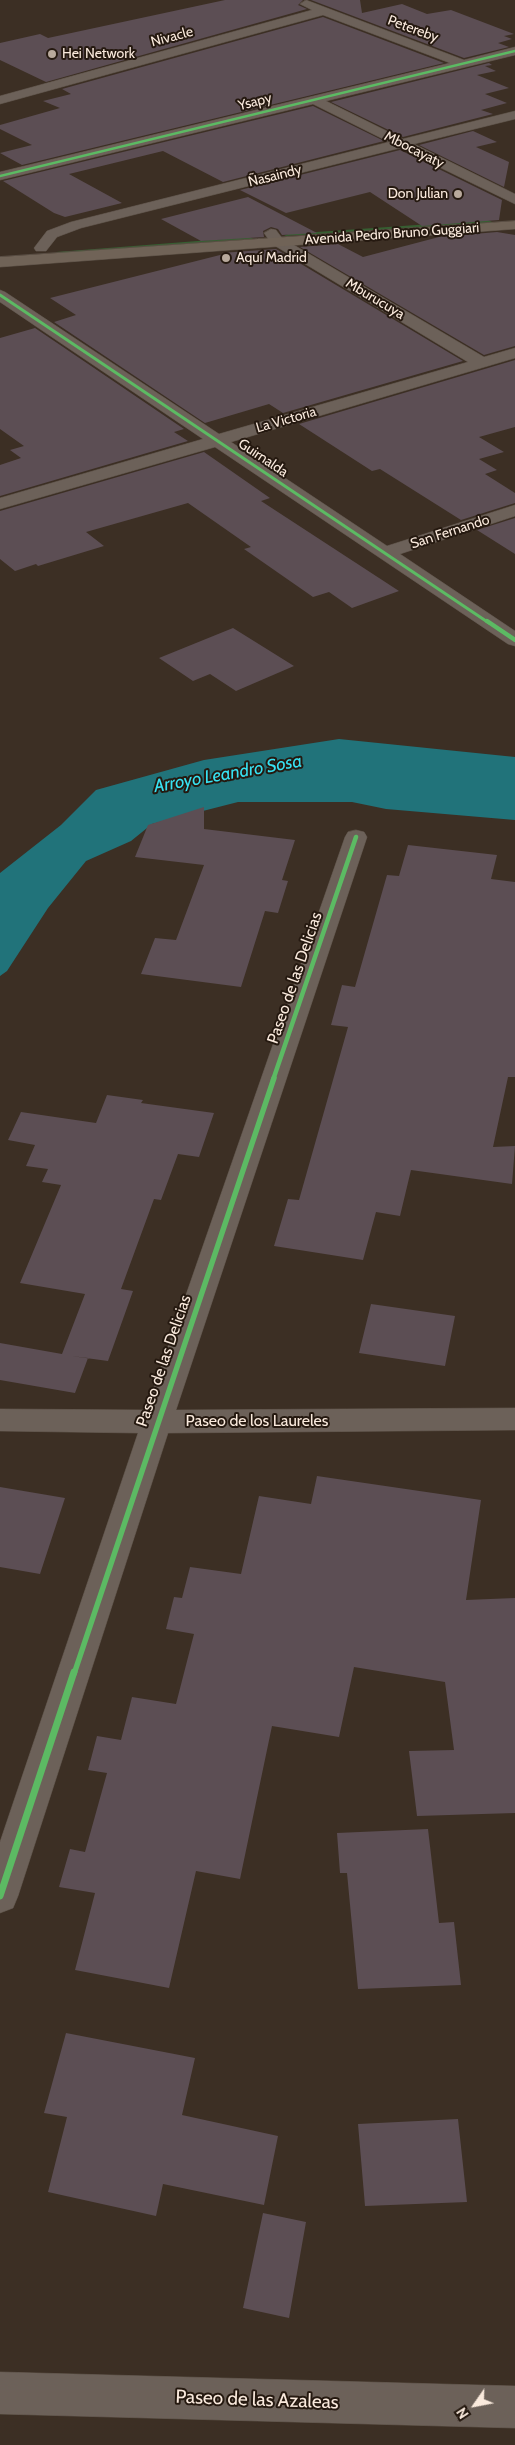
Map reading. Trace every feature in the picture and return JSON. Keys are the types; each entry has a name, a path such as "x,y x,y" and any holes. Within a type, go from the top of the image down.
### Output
{"main road":[{"name":"Avenida Pedro Bruno Guggiari","path":"0,262 515,214"},
{"name":"Avenida Pedro Bruno Guggiari","path":"0,250 515,225"}],"street":[{"name":"Petereby","path":"295,0 464,64"},
{"name":"Nivacle","path":"0,100 323,11"},
{"name":"Ysapy","path":"0,176 515,51"},
{"name":"Mbocayaty","path":"313,99 515,200"},
{"name":"Ñasaindy","path":"41,248 52,234 64,229 515,115"},
{"name":"Mburucuya","path":"274,237 482,363"},
{"name":"Guirnalda","path":"0,295 515,640"},
{"name":"La Victoria","path":"0,504 515,353"},
{"name":"San Fernando","path":"385,553 515,510"},
{"name":"Paseo de las Delicias","path":"0,1896 157,1422 356,837"},
{"name":"Paseo de los Laureles","path":"0,1420 157,1422 515,1419"},
{"name":"Paseo de las Azaleas","path":"0,2393 515,2408"}],"green space":[{"path":"488,220 494,223 284,236 288,234"},
{"path":"249,237 254,239 58,254 56,252"}],"water":[{"name":"Arroyo Leandro Sosa","path":"339,739 515,757 515,820 386,809 352,802 238,802 152,824 131,841 86,861 48,908 7,971 0,976 0,873 61,825 96,790 204,760"}],"building":[{"path":"225,0 303,0 298,5 307,9 46,82 0,60 0,43 40,34 48,38"},
{"path":"311,0 360,0 362,13 402,4 427,14 451,10 514,34 504,36 512,39 498,43 509,47 464,58"},
{"path":"323,17 444,63 22,165 0,153 32,145 0,129 0,125 60,108 43,101 71,94 62,89"},
{"path":"489,63 492,65 485,66 496,71 477,75 509,88 485,94 507,103 481,110 493,114 403,137 331,102"},
{"path":"313,106 384,141 223,182 163,151 69,174 122,203 65,217 54,213 3,181"},
{"path":"473,131 497,142 476,147 509,162 504,187 419,145"},
{"path":"400,150 502,200 499,220 422,226 370,192 286,213 240,190"},
{"path":"248,197 317,233 282,235 278,229 271,227 263,231 264,237 201,241 161,219"},
{"path":"497,232 515,235 515,346 484,355 300,247 338,244 363,257 439,237"},
{"path":"276,249 463,361 283,413 269,404 205,423 54,322 76,315 50,298 224,254 221,253"},
{"path":"35,328 184,429 174,432 188,441 0,496 0,465 21,458 10,450 24,446 0,429 0,338"},
{"path":"515,360 515,427 479,437 504,452 479,459 497,470 485,474 515,493 515,503 461,520 380,469 372,471 299,424"},
{"path":"204,452 270,498 261,501 399,591 352,608 329,592 313,597 244,549 251,547 188,503 86,532 104,546 38,566 36,564 15,571 0,559 0,511"},
{"path":"515,518 515,554 477,530"},
{"path":"233,628 294,666 236,691 210,674 193,681 159,658"},
{"path":"204,807 204,829 295,840 282,880 288,881 278,913 265,911 241,987 141,974 155,938 176,940 204,865 135,857 148,825"},
{"path":"408,845 497,855 491,879 515,882 515,1077 508,1077 493,1147 515,1146 512,1184 411,1170 400,1216 376,1212 363,1260 274,1246 288,1199 299,1200 348,1027 331,1025 342,985 355,987 387,875 399,876"},
{"path":"107,1095 143,1100 141,1103 214,1113 199,1157 178,1154 161,1200 154,1199 121,1289 133,1291 108,1361 88,1358 75,1393 0,1380 0,1343 62,1354 85,1294 20,1283 61,1185 42,1182 48,1169 26,1166 35,1145 8,1140 21,1112 96,1123"},
{"path":"371,1304 455,1316 445,1366 359,1353"},
{"path":"317,1476 481,1500 466,1600 515,1598 515,1813 417,1816 409,1751 454,1750 445,1682 354,1667 339,1737 272,1726 240,1879 196,1871 169,1988 75,1970 95,1893 59,1887 70,1849 85,1852 107,1773 88,1770 97,1736 121,1740 132,1697 176,1704 194,1634 166,1629 174,1597 182,1598 190,1567 241,1574 259,1496 311,1504"},
{"path":"0,1487 65,1498 40,1574 0,1567"},
{"path":"428,1829 439,1923 454,1922 461,1985 358,1989 347,1873 340,1873 337,1833"},
{"path":"66,2033 195,2058 182,2115 278,2136 264,2205 163,2184 156,2216 48,2192 67,2117 44,2113"},
{"path":"458,2119 467,2202 365,2206 358,2124"},
{"path":"263,2213 306,2222 289,2318 243,2308"}],"cycle path":[{"path":"0,176 515,51"},
{"path":"0,295 515,640"},
{"path":"0,1896 157,1422 356,837"}],"place":[{"name":"Hei Network","path":"52,54"},
{"name":"Don Julian","path":"458,194"},
{"name":"Aquí Madrid","path":"226,258"}]}
